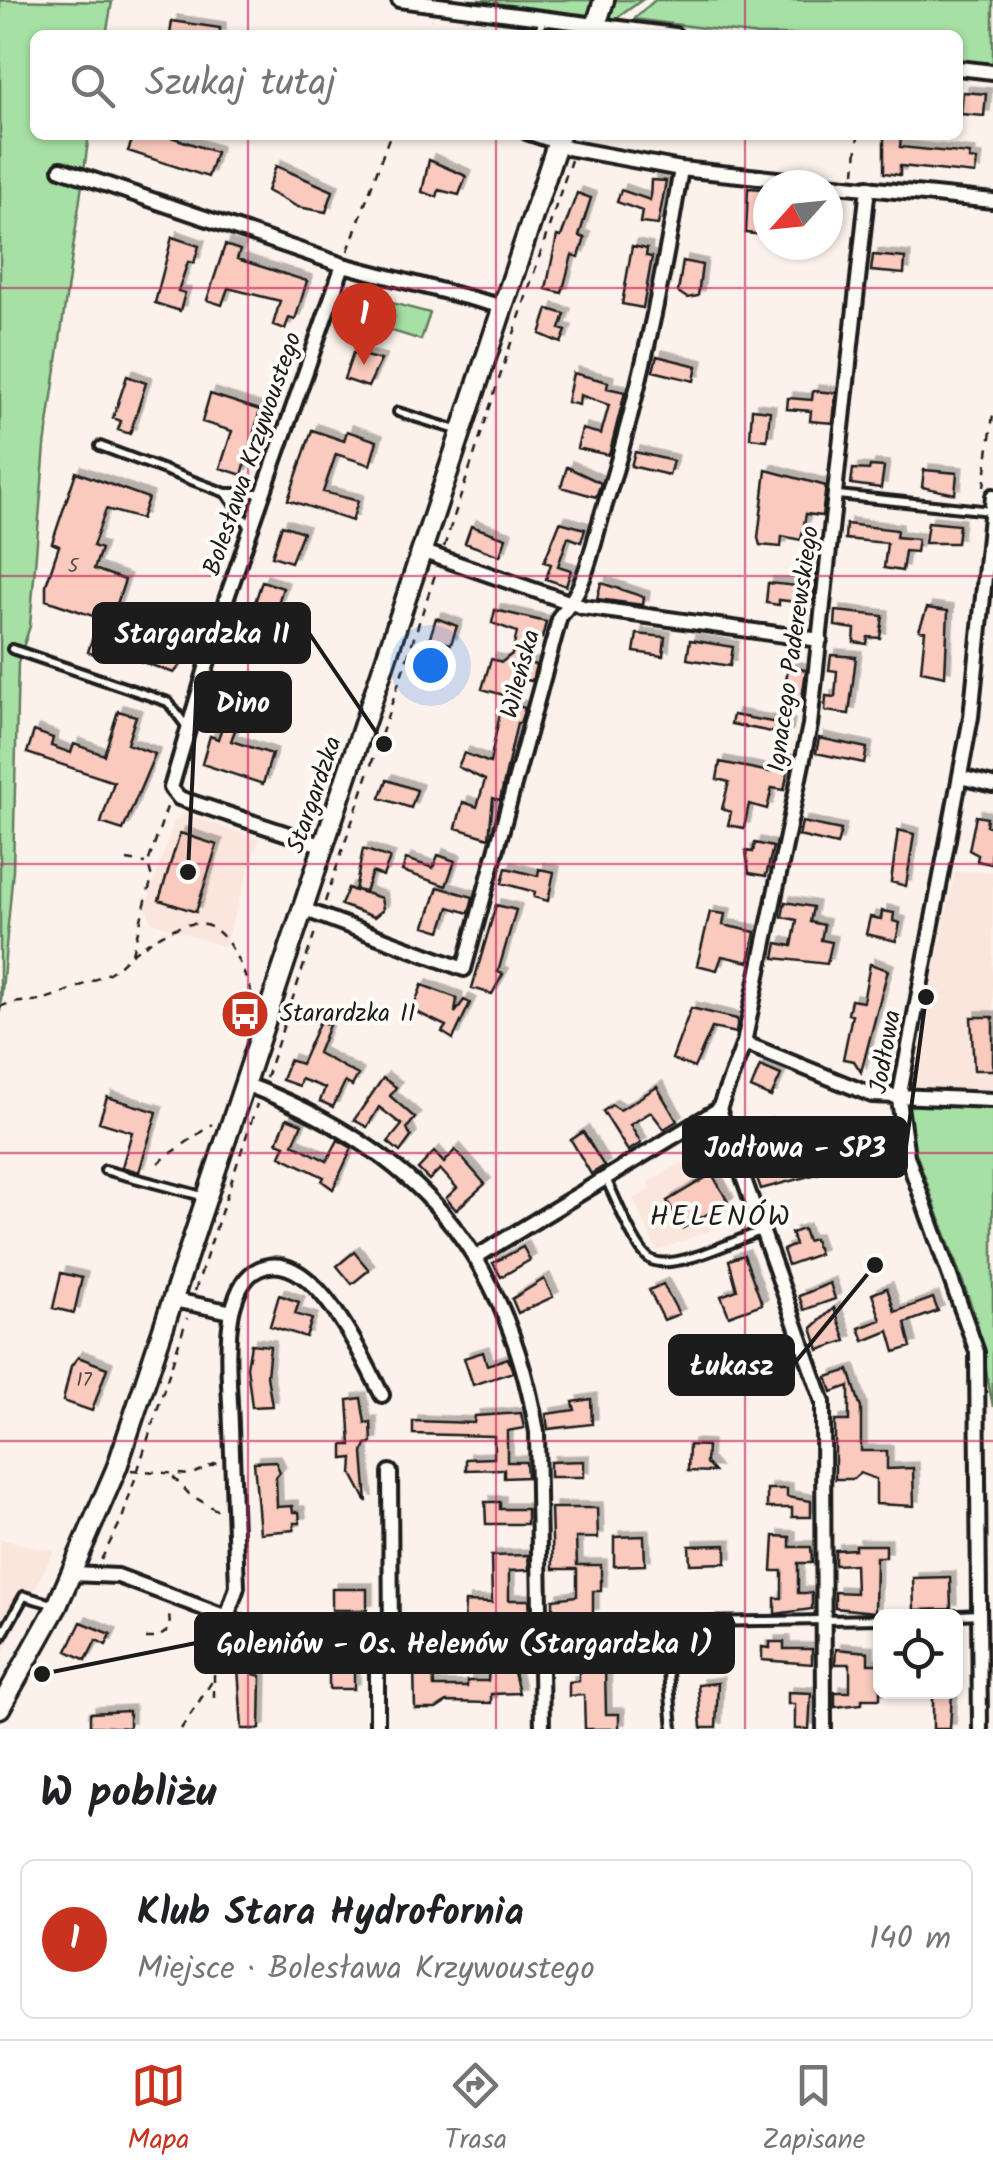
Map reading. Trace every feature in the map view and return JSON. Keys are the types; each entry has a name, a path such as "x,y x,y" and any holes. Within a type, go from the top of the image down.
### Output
{"street":[{"path":"399,0 595,30 604,0"},
{"path":"963,69 993,72"},
{"path":"558,140 681,169 993,201"},
{"name":"Stargardzka","path":"0,1707 57,1606 116,1467 424,552 558,140"},
{"path":"61,169 343,265 504,306"},
{"name":"Wileńska","path":"303,909 464,969 560,616 571,604 618,463 666,266 681,169"},
{"name":"Ignacego Paderewskiego","path":"718,1109 744,1043 810,725 838,494 861,186"},
{"name":"Bolesława Krzywoustego","path":"173,794 188,728 250,528 343,265"},
{"name":"Jodłowa","path":"980,1729 980,1614 986,1513 974,1334 906,1156 899,1099 971,717 986,510 993,496"},
{"path":"424,552 571,604 820,640"},
{"path":"960,777 993,784"},
{"path":"173,794 324,846"},
{"path":"744,1043 848,1087 899,1099 993,1100"},
{"path":"245,1084 337,1124 372,1146 431,1200 476,1257 508,1324 530,1392 538,1462 542,1729"},
{"path":"476,1257 718,1109 823,1402 824,1729"},
{"path":"227,1617 238,1587 232,1312 243,1280 265,1266 293,1269 307,1278 336,1312 382,1395"},
{"path":"174,1300 232,1312"},
{"path":"377,1729 390,1472"},
{"path":"72,1574 118,1576 286,1641 384,1649"}],"lane":[{"path":"539,30 542,20"},
{"path":"398,412 461,431"},
{"path":"100,446 226,493 262,492"},
{"path":"226,493 250,528"},
{"path":"838,494 986,510"},
{"path":"12,649 168,702 188,728"},
{"path":"105,1170 208,1198"},
{"path":"605,1177 644,1253 656,1262 674,1263 762,1230"},
{"path":"0,1638 24,1596 57,1606"},
{"path":"963,1615 980,1614"},
{"path":"384,1649 542,1637 640,1622 873,1620"},
{"path":"668,1672 674,1729"}],"path":[{"path":"429,30 442,6"},
{"path":"343,265 388,140"},
{"path":"858,140 861,186"},
{"path":"986,510 993,414"},
{"path":"132,954 152,878 148,863 173,794"},
{"path":"127,860 148,863"},
{"path":"0,1008 46,999 110,972 132,954 190,923 209,924 223,933 238,955 256,1004"},
{"path":"158,1163 212,1124"},
{"path":"116,1467 172,1476 210,1468 232,1445"},
{"path":"172,1476 200,1501 234,1517"},
{"path":"146,1638 156,1638 170,1629 168,1594"},
{"path":"214,1611 214,1700"},
{"path":"182,1729 214,1679"}],"shaded area":[{"path":"186,814 259,839 224,947 152,922 146,907 174,821"},
{"path":"955,872 993,872 993,1092 909,1092"},
{"path":"704,1151 717,1151 739,1219 657,1251 633,1199 651,1189 648,1182"},
{"path":"0,1539 54,1551 0,1659"}],"green space":[{"path":"0,0 112,2 107,30 30,30 30,140 88,140 45,446 30,626 18,663 13,870 0,1012"},
{"path":"460,0 642,0 610,23 460,7"},
{"path":"655,0 993,0 993,66 963,62 963,30 719,30 634,19"},
{"path":"381,300 430,313 421,340 373,325"},
{"path":"909,1092 993,1092 993,1407 977,1321 908,1131"}],"building":[{"path":"172,21 220,28 220,30 171,30"},
{"path":"963,92 986,94 984,116 963,114"},
{"path":"132,140 180,140 216,152 208,177 128,151"},
{"path":"884,140 901,140 900,147 970,154 969,159 977,160 975,174 900,166 900,175 884,173"},
{"path":"429,160 466,176 459,195 439,190 437,197 422,192"},
{"path":"276,166 333,191 326,212 298,207 267,191"},
{"path":"651,180 666,181 658,225 640,223 642,211 617,202 621,190 650,200"},
{"path":"748,188 753,188 753,234 746,233"},
{"path":"577,193 591,198 579,236 585,238 579,257 572,255 562,293 546,289 557,236 561,237"},
{"path":"172,237 199,246 194,263 188,262 178,291 185,293 180,311 155,303"},
{"path":"225,245 240,250 237,259 307,281 295,320 289,318 285,329 273,325 280,301 228,288 222,305 207,300"},
{"path":"632,246 647,249 646,256 652,257 643,308 622,304"},
{"path":"873,255 905,258 904,274 871,271"},
{"path":"683,261 702,265 698,296 687,298 678,292"},
{"path":"548,309 565,314 560,329 566,331 561,343 540,334"},
{"path":"353,353 381,360 368,387 344,379"},
{"path":"657,356 697,366 694,381 653,371"},
{"path":"573,373 608,382 607,388 625,392 609,455 577,448 582,429 601,434 609,405 580,395 579,405 567,402"},
{"path":"127,376 146,383 130,434 118,430 121,421 113,418"},
{"path":"813,391 836,393 833,423 810,421 811,411 787,409 788,398 812,400"},
{"path":"210,394 260,410 242,475 220,468 232,431 202,422"},
{"path":"752,409 770,411 767,440 750,438"},
{"path":"312,430 344,441 347,431 377,441 370,465 336,454 323,492 358,501 352,521 288,500"},
{"path":"635,452 673,461 669,475 631,466"},
{"path":"870,466 884,467 881,488 851,484 853,469 869,470"},
{"path":"567,467 601,483 596,497 561,487"},
{"path":"766,470 826,486 822,516 806,514 801,540 782,536 781,547 760,545 758,538"},
{"path":"924,470 957,473 955,494 922,487"},
{"path":"76,472 148,498 141,519 106,509 93,546 101,549 94,569 125,580 107,634 163,651 166,643 182,648 183,662 174,673 102,648 100,656 88,652 99,618 46,600 46,585 59,546 52,543"},
{"path":"560,522 585,529 581,542 568,537 558,566 571,570 566,586 546,579 551,564 544,562"},
{"path":"928,522 959,525 957,543 925,543"},
{"path":"846,524 897,530 896,537 918,539 916,552 905,551 902,571 884,568 887,543 845,539"},
{"path":"282,525 303,532 291,562 272,556"},
{"path":"471,526 506,538 500,556 465,543"},
{"path":"799,572 816,574 813,604 779,600 779,605 766,603 768,583 797,586"},
{"path":"262,581 283,588 274,616 267,614 252,659 238,654"},
{"path":"601,583 644,597 643,605 597,599"},
{"path":"927,608 948,611 945,676 921,671 925,631 919,630"},
{"path":"495,610 546,622 542,638 530,636 523,662 536,665 532,681 512,678 507,696 482,689 491,659 502,662 512,654 517,632 492,623"},
{"path":"836,611 883,616 880,638 868,637 867,644 854,642 855,629 835,626"},
{"path":"436,618 457,626 451,644 443,642 441,648 428,644"},
{"path":"637,634 665,637 663,656 634,652"},
{"path":"690,640 733,647 730,666 687,659"},
{"path":"831,655 856,657 849,714 825,711 826,696 835,697 837,671 829,670"},
{"path":"788,667 806,670 802,699 784,697"},
{"path":"228,683 250,690 231,741 272,754 263,784 202,764 210,736 218,739 225,718 217,715"},
{"path":"502,702 525,708 517,723 500,800 493,798 489,838 456,828 463,802 477,807 485,780 458,767 464,753 490,763"},
{"path":"118,711 136,716 127,744 155,754 123,830 101,823 114,782 27,753 34,731 53,738 51,746 71,753 74,744 104,755"},
{"path":"733,715 789,725 787,735 731,724"},
{"path":"819,738 867,748 864,763 816,753"},
{"path":"773,758 790,761 784,790 772,788 767,809 749,804 744,828 728,825 731,812 722,809 729,782 717,779 720,762 770,772"},
{"path":"387,780 417,790 411,808 380,798"},
{"path":"976,816 987,818 986,825 993,827 991,864 977,861 978,855 969,850"},
{"path":"802,822 841,830 837,845 799,836"},
{"path":"898,830 914,834 906,886 891,882"},
{"path":"180,833 217,845 196,912 159,900"},
{"path":"755,843 773,847 766,876 749,873 746,851 753,852"},
{"path":"363,849 390,858 383,876 372,872 365,892 356,890 381,898 383,910 374,917 341,905 348,888 355,891"},
{"path":"438,855 455,861 446,886 402,871 406,859 433,868"},
{"path":"506,868 538,876 539,869 554,872 548,901 534,897 535,892 502,883"},
{"path":"438,887 473,897 469,913 449,907 441,931 425,926"},
{"path":"785,902 813,907 810,922 824,925 821,940 832,942 827,964 774,958 777,943 792,946 797,920 782,917"},
{"path":"496,905 516,910 498,972 503,974 492,994 472,988"},
{"path":"882,911 894,913 893,921 900,923 896,941 866,934 870,917 881,919"},
{"path":"710,912 725,914 723,925 755,932 749,962 722,956 717,970 697,965"},
{"path":"870,964 888,970 861,1072 854,1061 843,1059 852,1015 848,1014 851,1000 863,1002"},
{"path":"422,985 457,998 455,1013 464,1000 470,1003 453,1039 442,1032 446,1026 412,1010"},
{"path":"691,1008 737,1019 736,1033 712,1028 694,1068 672,1059"},
{"path":"971,1017 993,1017 993,1070 974,1070"},
{"path":"320,1021 329,1025 318,1053 358,1075 352,1086 345,1082 333,1107 320,1101 325,1088 301,1079 299,1086 282,1080 289,1060 301,1064"},
{"path":"760,1066 781,1075 771,1097 751,1088"},
{"path":"383,1078 396,1087 390,1096 415,1118 407,1128 411,1137 400,1152 388,1142 402,1125 379,1107 367,1127 354,1120"},
{"path":"657,1087 677,1121 664,1129 651,1112 630,1125 641,1143 628,1151 603,1111 612,1105 620,1110"},
{"path":"107,1097 157,1112 139,1172 122,1167 132,1132 99,1122"},
{"path":"287,1118 302,1124 293,1144 327,1161 338,1140 352,1148 333,1189 322,1181 324,1177 280,1156 285,1145 277,1142"},
{"path":"766,1124 769,1133 789,1125 800,1166 816,1160 821,1173 761,1189 756,1175 770,1170 760,1143 746,1148 741,1134"},
{"path":"583,1132 604,1166 591,1174 571,1140"},
{"path":"455,1150 485,1184 456,1210 446,1198 457,1188 440,1169 429,1180 418,1169 434,1152 444,1163"},
{"path":"712,1174 728,1202 683,1228 667,1201"},
{"path":"803,1229 807,1241 814,1239 819,1254 788,1265 783,1250 795,1245 791,1233"},
{"path":"523,1247 530,1260 501,1277 493,1263"},
{"path":"354,1252 369,1270 352,1284 337,1266"},
{"path":"744,1255 762,1304 729,1316 721,1296 737,1290 729,1260"},
{"path":"61,1273 82,1278 74,1313 53,1308"},
{"path":"544,1279 553,1297 518,1313 512,1299"},
{"path":"830,1283 835,1299 804,1310 799,1296"},
{"path":"663,1284 679,1314 664,1320 649,1290"},
{"path":"887,1288 895,1312 933,1298 938,1311 905,1323 911,1347 895,1352 889,1331 864,1341 859,1328 881,1320 872,1294"},
{"path":"279,1295 299,1302 295,1314 312,1319 306,1337 270,1326"},
{"path":"834,1308 846,1341 819,1350 812,1328"},
{"path":"251,1344 270,1346 267,1376 272,1406 252,1407 247,1367"},
{"path":"483,1352 487,1365 508,1358 513,1372 473,1385 464,1358"},
{"path":"78,1357 107,1368 92,1411 63,1401 71,1366"},
{"path":"849,1370 861,1408 861,1451 887,1451 887,1469 913,1468 914,1506 876,1504 876,1479 860,1473 853,1479 835,1479 835,1421 849,1421 849,1386 832,1392 827,1377"},
{"path":"361,1398 365,1423 371,1422 372,1443 366,1444 363,1453 367,1502 352,1474 353,1458 343,1459 343,1445 351,1445 348,1400"},
{"path":"591,1399 592,1424 548,1429 546,1414 575,1410 573,1402"},
{"path":"521,1413 524,1428 507,1431 507,1462 526,1462 527,1477 504,1478 504,1469 466,1470 466,1459 494,1458 494,1436 413,1434 413,1421 474,1423 475,1416"},
{"path":"689,1445 707,1446 706,1463 714,1472 688,1471"},
{"path":"275,1461 280,1472 276,1477 277,1507 292,1506 293,1512 299,1512 300,1523 294,1523 294,1530 260,1533 254,1462"},
{"path":"584,1461 584,1477 550,1477 550,1462"},
{"path":"767,1489 787,1489 787,1497 811,1501 811,1517 792,1517 792,1508 767,1508"},
{"path":"485,1502 500,1502 500,1509 527,1509 527,1524 486,1524"},
{"path":"551,1508 597,1508 598,1538 576,1538 577,1565 601,1565 601,1591 593,1591 593,1614 553,1615 553,1599 577,1596 577,1569 553,1569"},
{"path":"644,1536 645,1565 614,1566 614,1537"},
{"path":"774,1536 790,1537 790,1547 811,1547 812,1563 798,1563 798,1593 812,1593 812,1609 775,1614 775,1598 782,1598 782,1571 772,1571"},
{"path":"726,1545 726,1563 690,1564 689,1546"},
{"path":"855,1545 886,1545 886,1557 876,1557 873,1612 835,1608 835,1592 856,1593 855,1564 835,1565 835,1550 855,1549"},
{"path":"528,1555 529,1570 509,1571 509,1600 529,1600 530,1615 464,1622 465,1602 492,1603 491,1556"},
{"path":"950,1577 951,1609 914,1609 913,1578"},
{"path":"332,1589 367,1589 367,1610 332,1610"},
{"path":"81,1622 111,1634 106,1645 96,1640 86,1660 67,1651"},
{"path":"770,1642 784,1642 784,1649 812,1649 812,1664 762,1660 762,1647 770,1648"},
{"path":"836,1649 868,1652 868,1664 873,1664 873,1699 835,1707 835,1692 850,1692 850,1664 835,1664"},
{"path":"253,1657 254,1674 261,1676 260,1729 242,1729 238,1667 245,1667"},
{"path":"605,1666 606,1714 619,1714 619,1729 585,1729 584,1695 569,1696 569,1682 579,1681 579,1667"},
{"path":"354,1668 354,1689 329,1689 329,1669"},
{"path":"414,1668 433,1668 434,1687 467,1687 467,1681 488,1681 489,1668 513,1668 519,1693 491,1694 491,1703 447,1702 436,1709 415,1709"},
{"path":"718,1683 716,1728 701,1728 698,1685"},
{"path":"788,1692 811,1693 809,1729 795,1729 795,1704 788,1704"},
{"path":"933,1699 952,1699 950,1729 933,1729"},
{"path":"129,1711 129,1728 90,1726 90,1713"}],"place":[{"name":"Klub Stara Hydrofornia","path":"364,365"},
{"name":"Stargardzka II","path":"384,744"},
{"name":"Dino","path":"188,872"},
{"name":"Jodłowa - SP3","path":"926,997"},
{"name":"Starardzka II","path":"245,1014"},
{"name":"Łukasz","path":"875,1265"},
{"name":"Goleniów - Os. Helenów (Stargardzka I)","path":"42,1674"}],"district":[{"name":"HELENÓW","path":"721,1217"}]}
